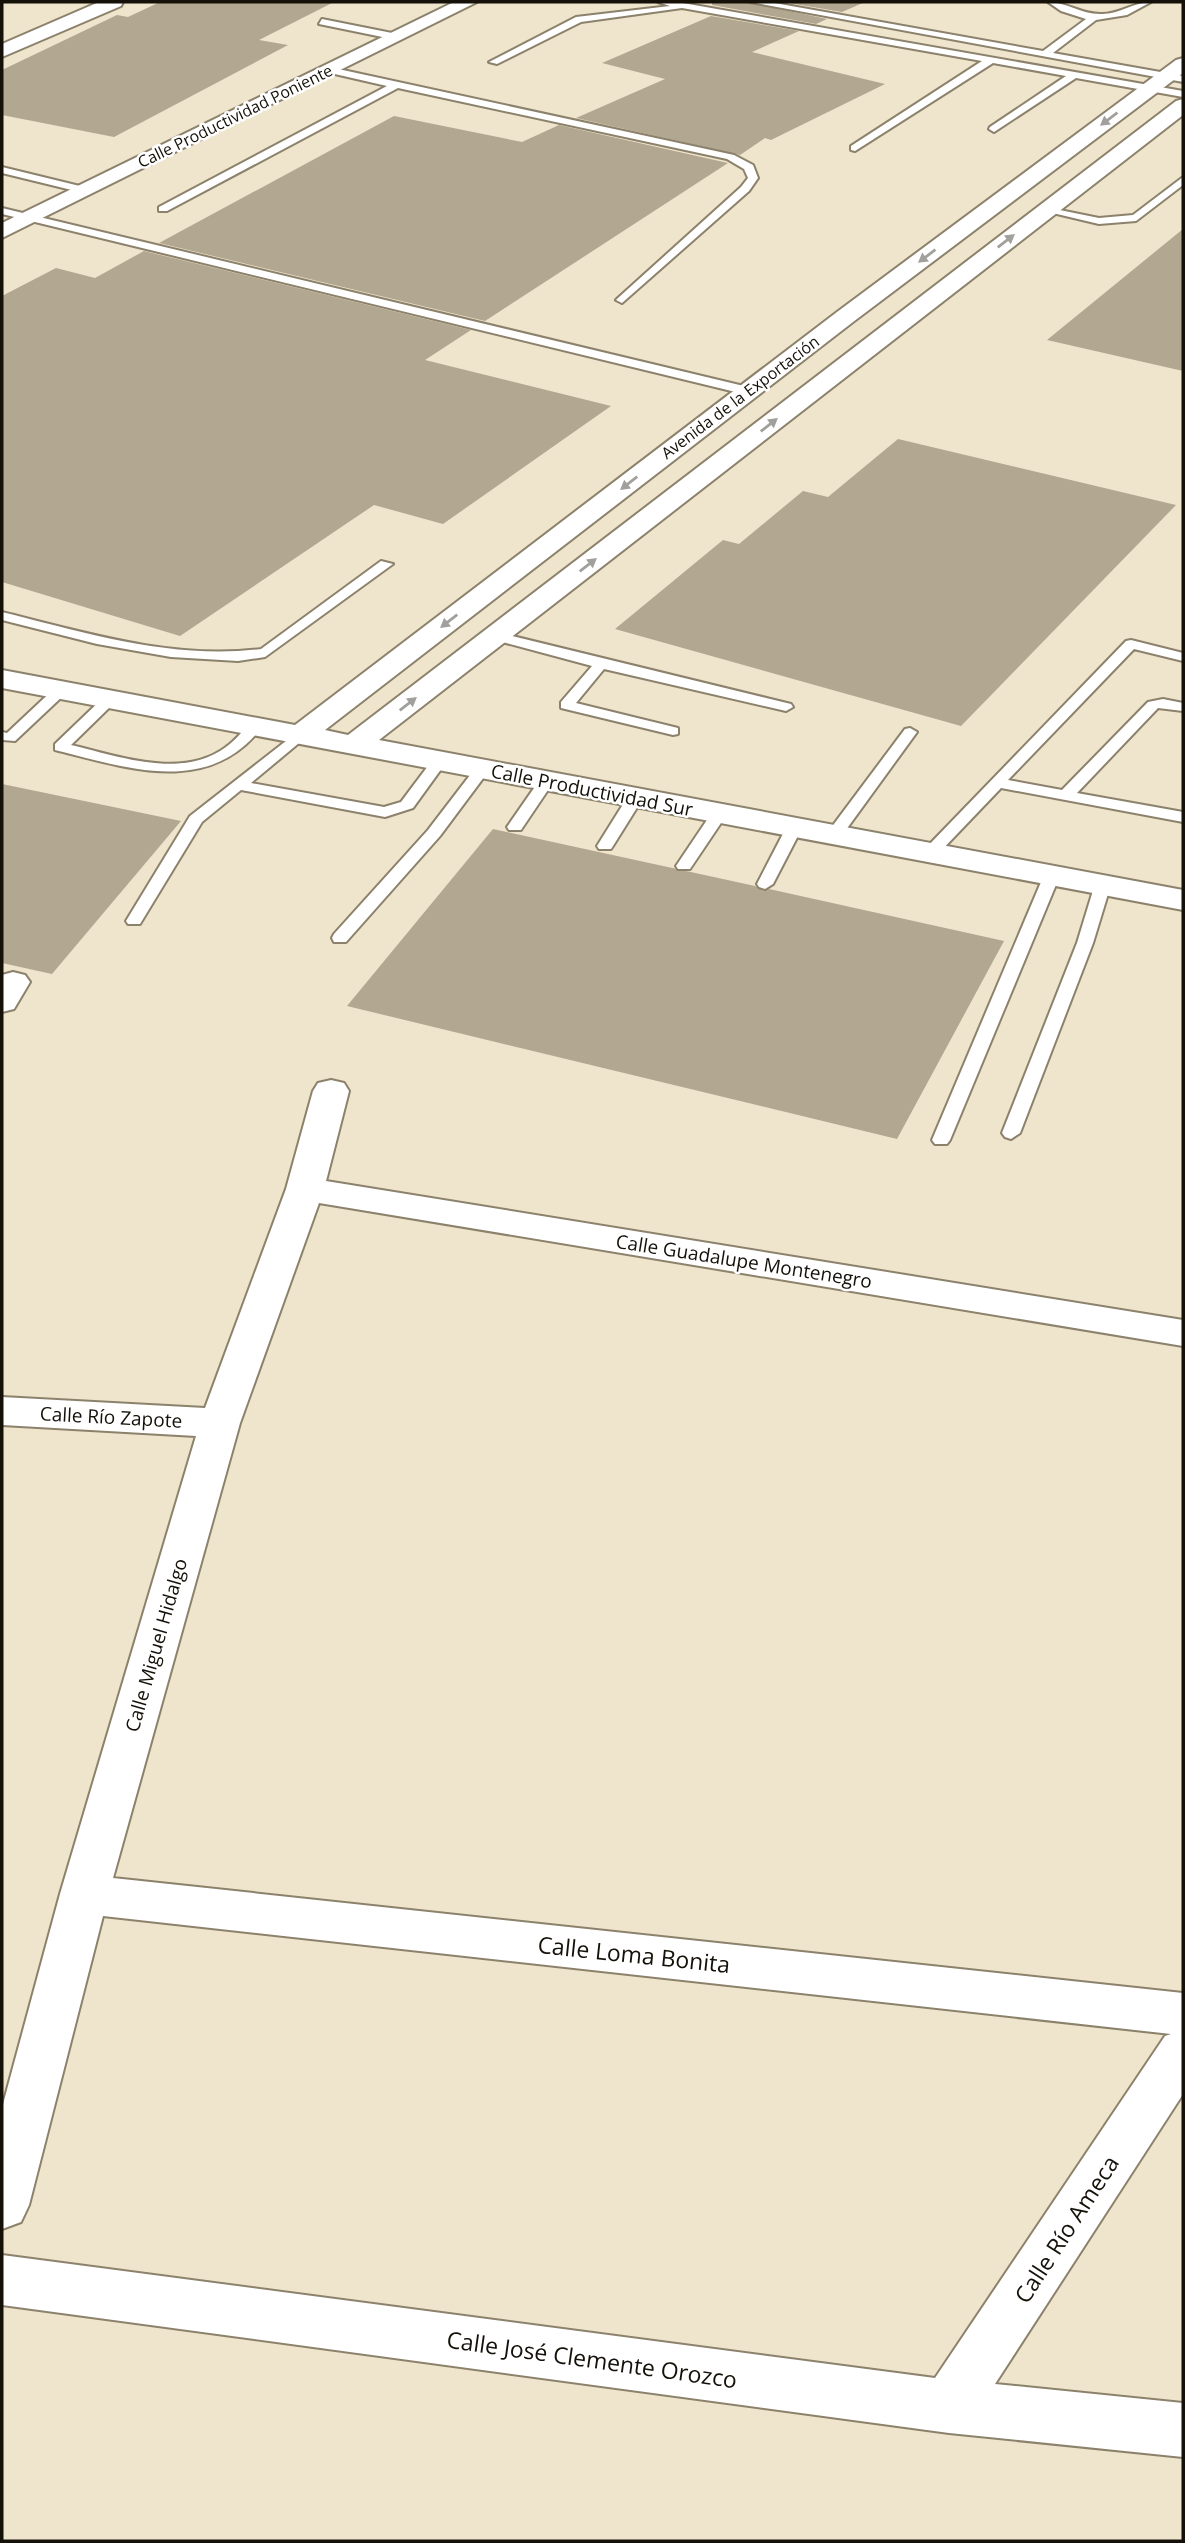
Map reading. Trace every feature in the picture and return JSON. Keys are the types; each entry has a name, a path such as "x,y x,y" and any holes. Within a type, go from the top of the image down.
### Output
{"street":[{"path":"2,51 114,2"},
{"name":"Calle Productividad Poniente","path":"2,231 468,2"},
{"name":"Avenida de la Exportación","path":"300,735 845,317 1173,80"},
{"path":"354,745 1183,105"},
{"path":"845,317 895,327"},
{"name":"Calle Productividad Sur","path":"2,679 1183,900"},
{"name":"Calle Miguel Hidalgo","path":"2,2205 84,1894 220,1423 305,1189 331,1091"},
{"name":"Calle Guadalupe Montenegro","path":"305,1189 1183,1334"},
{"name":"Calle Río Zapote","path":"2,1411 220,1423"},
{"name":"Calle Loma Bonita","path":"84,1894 1183,2014"},
{"name":"Calle Río Ameca","path":"949,2406 1183,2051"},
{"name":"Calle José Clemente Orozco","path":"2,2280 949,2406 1183,2430"}],"lane":[{"path":"663,2 1074,75 1173,80"},
{"path":"755,2 1173,80"},
{"path":"1052,2 1092,19 1117,17 1147,2"},
{"path":"494,62 579,19 692,7"},
{"path":"1045,54 1092,19"},
{"path":"323,22 397,37"},
{"path":"855,148 991,60"},
{"path":"329,71 730,157 749,167 753,178 745,189 622,300"},
{"path":"994,129 1074,75"},
{"path":"163,209 394,86"},
{"path":"2,170 84,190"},
{"path":"1045,210 1099,220 1136,218 1183,180"},
{"path":"2,211 748,391"},
{"path":"2,616 134,645 225,658 245,658 265,653 386,564"},
{"path":"496,636 601,664 786,707"},
{"path":"930,853 1131,644 1183,656"},
{"path":"601,664 566,705 673,731"},
{"path":"2,736 10,738 61,690"},
{"path":"109,700 60,747 161,768 188,768 230,752 254,727"},
{"path":"1066,795 1153,705 1183,707"},
{"path":"834,835 910,732"},
{"path":"134,920 196,819 300,735"},
{"path":"239,785 385,812 407,805 439,761"},
{"path":"340,937 434,833 482,769"},
{"path":"515,827 546,781"},
{"path":"998,783 1183,817"},
{"path":"604,846 635,798"},
{"path":"684,866 719,814"},
{"path":"765,884 794,828"},
{"path":"942,1140 1052,875"},
{"path":"1012,1133 1085,943 1103,884"}],"building":[{"path":"160,2 334,2 259,40 288,45 114,137 2,115 2,70 117,15 128,17"},
{"path":"712,2 747,2 827,19 816,24 712,5"},
{"path":"783,2 865,2 842,12"},
{"path":"711,16 799,31 752,52 885,84 771,140 765,138 740,155 576,118 665,79 602,63"},
{"path":"394,116 522,142 559,125 728,163 485,321 159,243"},
{"path":"1183,229 1183,371 1047,340"},
{"path":"144,251 471,330 425,360 611,406 443,524 374,505 180,636 2,582 2,296 56,268 95,278"},
{"path":"898,439 1176,505 961,726 615,629 723,540 739,544 803,491 828,497"},
{"path":"2,784 181,821 52,974 2,963"},
{"path":"493,829 755,886 764,891 769,889 1004,941 897,1139 347,1006"}]}
